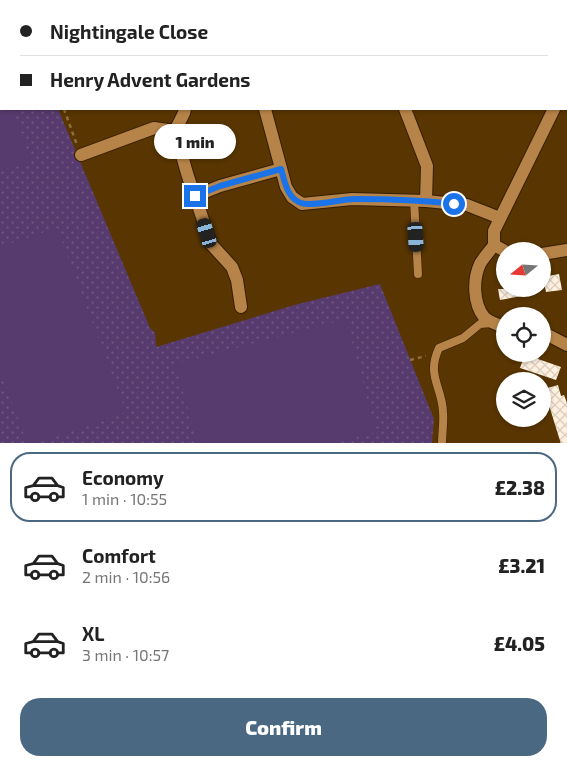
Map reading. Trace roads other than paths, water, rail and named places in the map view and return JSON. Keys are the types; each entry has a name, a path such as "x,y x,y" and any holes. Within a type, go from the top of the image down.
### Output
{"street":[{"path":"185,110 175,131 187,176 211,244 232,267 237,280 241,307"},
{"path":"265,110 286,187 292,197 302,204 352,199 420,201 467,205 500,218"},
{"path":"405,110 427,166 420,201"},
{"path":"498,242 494,231 554,110"},
{"path":"81,155 154,128 175,131"},
{"path":"195,196 220,186 281,169"},
{"path":"551,253 567,250"},
{"path":"496,251 480,265 474,283 477,303 484,317 496,323"},
{"path":"551,337 567,345"}],"lane":[{"path":"418,274 420,201"},
{"path":"442,443 444,411 433,367 439,348 463,338 480,324 496,325"}]}
